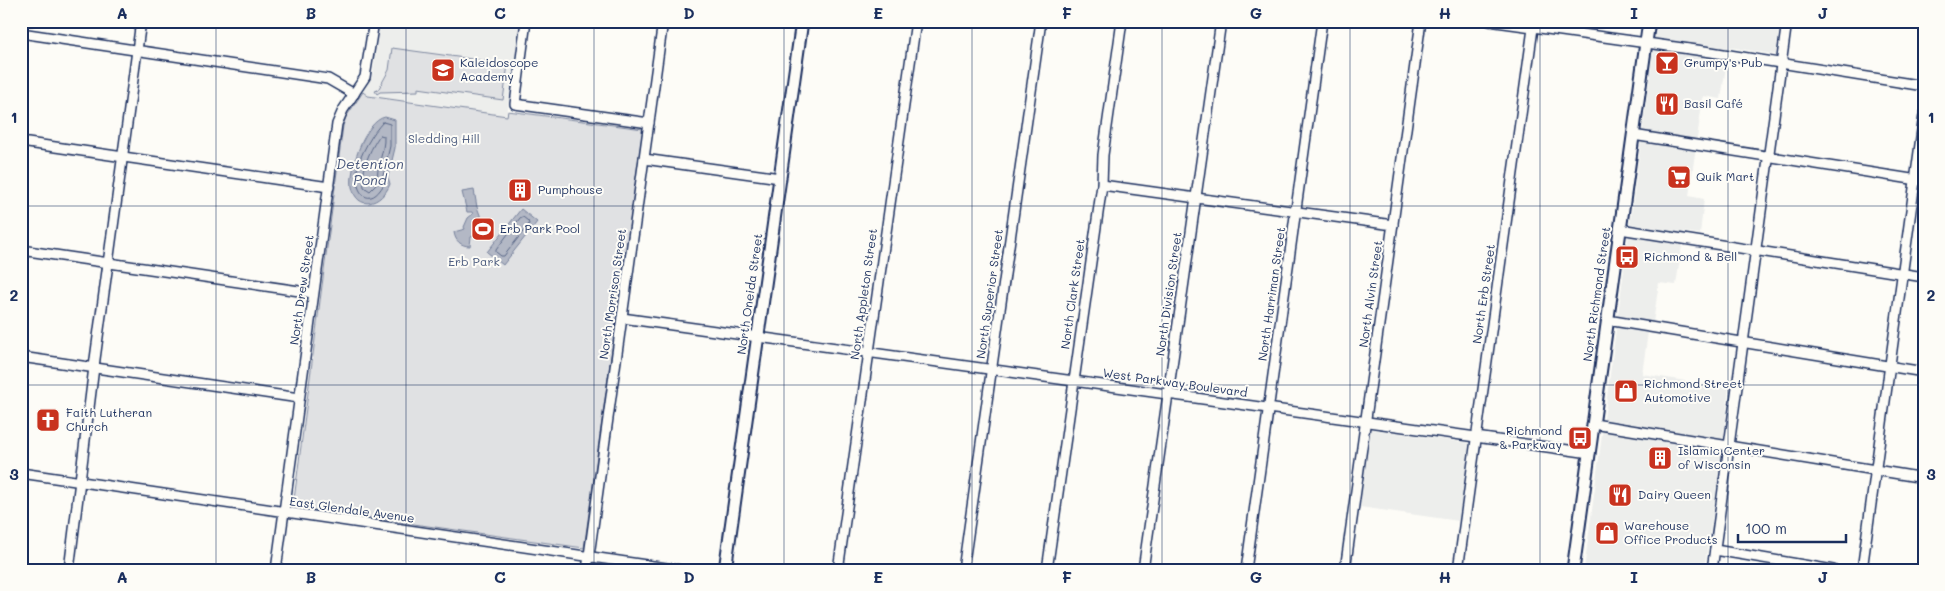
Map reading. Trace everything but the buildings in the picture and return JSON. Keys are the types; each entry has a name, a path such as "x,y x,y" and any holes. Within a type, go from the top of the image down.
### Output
{"main road":[{"name":"North Oneida Street","path":"725,570 802,21"},
{"name":"North Richmond Street","path":"1573,570 1649,21"}],"street":[{"path":"69,570 122,157 142,21"},
{"name":"North Drew Street","path":"276,570 337,124 343,110 365,78 374,21"},
{"path":"526,21 515,104 649,123"},
{"name":"North Morrison Street","path":"587,570 663,21"},
{"name":"North Appleton Street","path":"838,570 916,21"},
{"name":"North Superior Street","path":"963,570 1041,21"},
{"name":"North Clark Street","path":"1047,570 1102,184 1103,155 1122,21"},
{"name":"North Division Street","path":"1143,570 1221,21"},
{"name":"North Harriman Street","path":"1246,570 1322,21"},
{"name":"North Alvin Street","path":"1345,570 1421,21"},
{"path":"1489,21 1534,24 1924,86"},
{"path":"1712,570 1787,21"},
{"name":"North Erb Street","path":"1458,570 1534,24"},
{"path":"21,33 328,78 354,94"},
{"path":"1862,570 1902,274 1919,181 1924,115"},
{"path":"1633,135 1919,181"},
{"path":"21,142 329,187"},
{"path":"644,159 780,178"},
{"path":"1102,184 1393,225"},
{"path":"1620,229 1924,277"},
{"path":"21,250 313,294"},
{"name":"West Parkway Boulevard","path":"622,318 1590,453"},
{"path":"1608,320 1924,372"},
{"path":"21,357 299,398"},
{"path":"1594,424 1924,478"},
{"name":"East Glendale Avenue","path":"21,473 680,570"},
{"path":"1715,550 1833,570"}],"shaded area":[{"name":"Kaleidoscope Academy","path":"380,21 520,21 507,116 368,96 363,92 373,73"},
{"path":"1657,21 1780,21 1776,55 1729,47 1721,99 1703,96 1689,196 1704,199 1700,234 1684,232 1676,285 1659,283 1653,323 1648,332 1642,374 1729,388 1722,455 1704,570 1584,570"},
{"path":"1370,429 1469,443 1459,521 1360,507"}],"green space":[{"path":"392,48 508,64 503,100 418,88 418,91 380,92 377,94 375,91 378,90 389,70"},
{"name":"Erb Park","path":"363,92 368,96 507,116 508,111 643,129 584,548 293,507 343,126 346,117"}],"water":[{"name":"Detention Pond","path":"385,117 395,120 395,148 388,177 390,184 376,201 364,203 355,195 352,187 353,169 365,136 378,120"},
{"path":"474,190 477,207 483,223 478,234 471,237 470,246 467,246 457,240 454,232 465,229 468,218 473,214 472,212 467,212 462,192"},
{"path":"521,209 537,222 503,265 487,252"}],"place":[{"name":"Grumpy's Pub","path":"1667,63"},
{"name":"Kaleidoscope Academy","path":"443,70"},
{"name":"Basil Café","path":"1667,104"},
{"name":"Quik Mart","path":"1679,177"},
{"name":"Pumphouse","path":"520,190"},
{"name":"Erb Park Pool","path":"483,229"},
{"name":"Richmond & Bell","path":"1627,257"},
{"name":"Richmond Street Automotive","path":"1626,391"},
{"name":"Faith Lutheran Church","path":"48,420"},
{"name":"Richmond & Parkway","path":"1580,438"},
{"name":"Islamic Center of Wisconsin","path":"1660,458"},
{"name":"Dairy Queen","path":"1620,495"},
{"name":"Warehouse Office Products","path":"1607,533"}],"park label":[{"name":"Sledding Hill","path":"444,139"}]}
